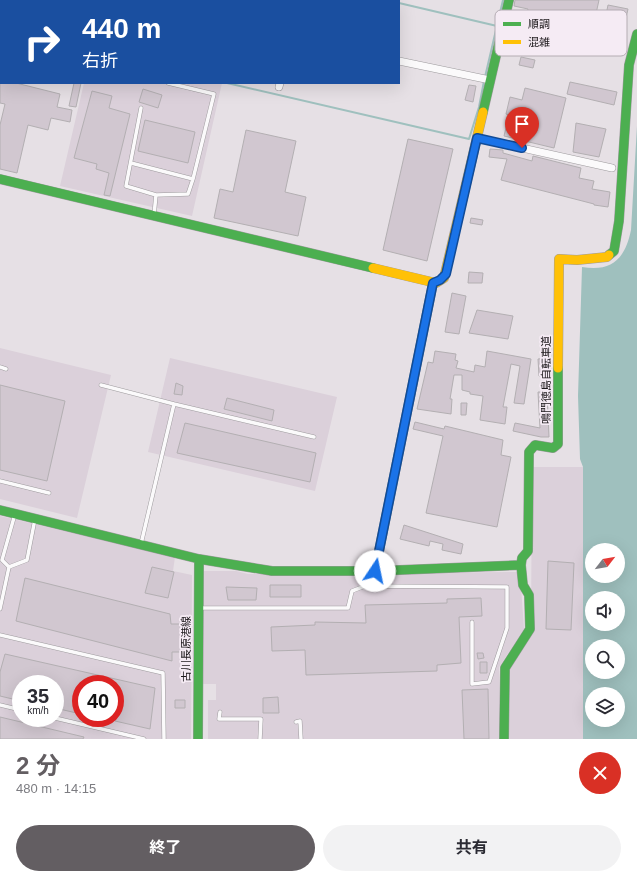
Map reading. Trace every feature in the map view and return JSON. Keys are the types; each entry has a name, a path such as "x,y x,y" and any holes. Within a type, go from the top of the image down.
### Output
{"street":[{"path":"507,10 510,0"},
{"name":"鳴門徳島自転車道","path":"504,739 506,668 530,629 529,595 523,585 522,565 522,558 528,550 529,452 535,445 553,448 558,444 559,259 577,260 607,257 614,251 619,221 629,65 637,34"},
{"path":"0,179 433,283 440,280 446,274 495,56"},
{"path":"400,61 489,80"},
{"path":"477,138 612,168"},
{"path":"375,571 433,283"},
{"path":"0,510 199,560 272,571 375,571 522,565"},
{"name":"古川長原港線","path":"198,739 199,560"}],"lane":[{"path":"141,108 126,186 156,195 188,194 214,94 172,84"},
{"path":"131,163 193,178"},
{"path":"154,216 156,195"},
{"path":"0,367 6,369"},
{"path":"101,385 314,437"},
{"path":"141,545 174,404"},
{"path":"0,481 49,493"},
{"path":"9,567 2,560 16,513"},
{"path":"9,567 26,560 35,518"},
{"path":"0,609 9,567"},
{"path":"199,608 348,608 352,591 365,586 507,587 508,628 489,682 472,684 472,622"},
{"path":"0,635 163,673 164,739"},
{"path":"0,705 12,708"},
{"path":"220,712 219,718 260,719 260,739"},
{"path":"64,720 144,739"},
{"path":"296,722 300,721 301,739"}],"shaded area":[{"path":"84,84 222,84 192,216 60,186"},
{"path":"637,126 637,739 583,739 583,467 580,459 578,396 582,267 601,267 616,261 625,249 631,230"},
{"path":"0,348 111,375 77,518 0,499"},
{"path":"170,358 337,397 315,491 148,452"},
{"path":"532,467 583,467 583,739 508,739 508,670 531,626"},
{"path":"0,516 175,557 173,571 192,575 191,739 0,739"},
{"path":"201,571 236,571 248,574 520,572 524,629 499,667 500,739 208,739 208,700 216,700 216,684 201,684"}],"building":[{"path":"515,0 599,0 597,10 528,10 514,6"},
{"path":"608,5 628,9 627,14 627,10 607,10"},
{"path":"521,57 535,60 533,68 519,65"},
{"path":"570,82 617,92 614,105 567,94"},
{"path":"0,84 20,84 60,94 57,107 72,110 70,122 51,118 48,130 28,125 17,173 0,169 0,125 5,104 0,103"},
{"path":"74,84 81,84 76,107 69,106"},
{"path":"469,85 476,86 473,102 465,100"},
{"path":"525,88 566,98 554,148 504,136 509,115 506,114 510,97 522,100"},
{"path":"143,89 162,95 158,108 139,102"},
{"path":"92,91 112,96 109,108 130,114 110,196 104,195 109,173 96,169 97,164 74,158"},
{"path":"145,120 195,132 188,163 138,151"},
{"path":"576,123 606,129 599,157 573,152"},
{"path":"246,130 296,141 285,192 306,197 298,236 214,218 220,189 233,192"},
{"path":"408,139 453,149 427,261 383,250"},
{"path":"490,149 503,150 503,153 532,161 533,156 581,168 579,178 594,181 592,189 610,192 608,207 594,205 501,180 507,159 489,157"},
{"path":"471,218 483,220 482,225 470,223"},
{"path":"469,272 483,273 482,283 468,283"},
{"path":"452,293 466,296 459,334 445,332"},
{"path":"477,310 513,316 508,339 469,333"},
{"path":"435,351 456,354 455,360 458,361 456,368 474,372 475,365 485,367 487,351 531,359 524,404 514,403 520,366 511,364 503,407 507,407 505,424 480,420 483,396 470,394 470,392 462,390 462,375 454,375 450,399 452,399 451,414 417,409 428,362 433,363"},
{"path":"549,358 550,375 539,376 538,359"},
{"path":"176,383 183,386 182,395 174,394"},
{"path":"0,385 65,401 47,481 0,470"},
{"path":"538,392 547,392 549,437 541,437 513,431 515,423 540,428"},
{"path":"227,398 274,410 272,421 224,409"},
{"path":"461,403 467,403 466,415 461,415"},
{"path":"415,422 444,429 445,426 503,440 501,455 511,457 497,527 426,513 443,436 413,429"},
{"path":"185,423 316,453 310,482 177,453"},
{"path":"404,525 463,544 461,554 442,550 443,544 430,541 429,546 400,539"},
{"path":"548,561 574,563 571,630 546,629"},
{"path":"152,567 174,572 168,598 145,593"},
{"path":"25,578 170,614 171,624 188,624 188,652 172,652 172,661 16,621"},
{"path":"270,585 301,585 301,597 270,597"},
{"path":"226,587 257,588 256,600 228,600"},
{"path":"481,598 482,616 459,617 461,663 437,665 437,671 306,675 305,650 272,651 271,627 315,625 315,622 366,623 365,605 447,603 447,599"},
{"path":"477,653 483,653 484,658 478,659"},
{"path":"5,654 98,675 72,675 72,712 64,710 64,675 12,675 12,699 0,696 0,672"},
{"path":"480,662 487,662 487,673 480,673"},
{"path":"124,681 155,688 150,729 124,723"},
{"path":"488,689 489,739 464,739 462,690"},
{"path":"278,697 279,713 263,713 263,698"},
{"path":"175,700 185,700 185,708 175,708"},
{"path":"0,717 12,720 12,727 42,727 84,737 83,739 0,739"}],"waterway":[{"path":"501,10 503,0"},
{"path":"400,3 495,26"},
{"path":"485,77 495,34"},
{"path":"231,84 469,139 479,107 484,81"}],"traffic: fast":[{"path":"507,10 509,0"},
{"path":"609,255 614,251 619,221 629,65 637,34"},
{"path":"483,112 496,56"},
{"path":"0,179 373,268"},
{"path":"375,571 433,283"},
{"path":"504,739 505,668 530,629 529,595 523,585 521,565 522,558 528,551 529,452 535,445 553,448 558,444 558,368"},
{"path":"0,510 199,559 272,571 375,571 521,565"},
{"path":"198,739 199,559"}],"traffic: slow":[{"path":"373,268 436,283 444,278 483,112"},
{"path":"558,368 559,259 577,260 607,257 609,255"}],"route":[{"path":"375,571 433,283 436,283 444,278 446,274 477,138 522,148"}]}
